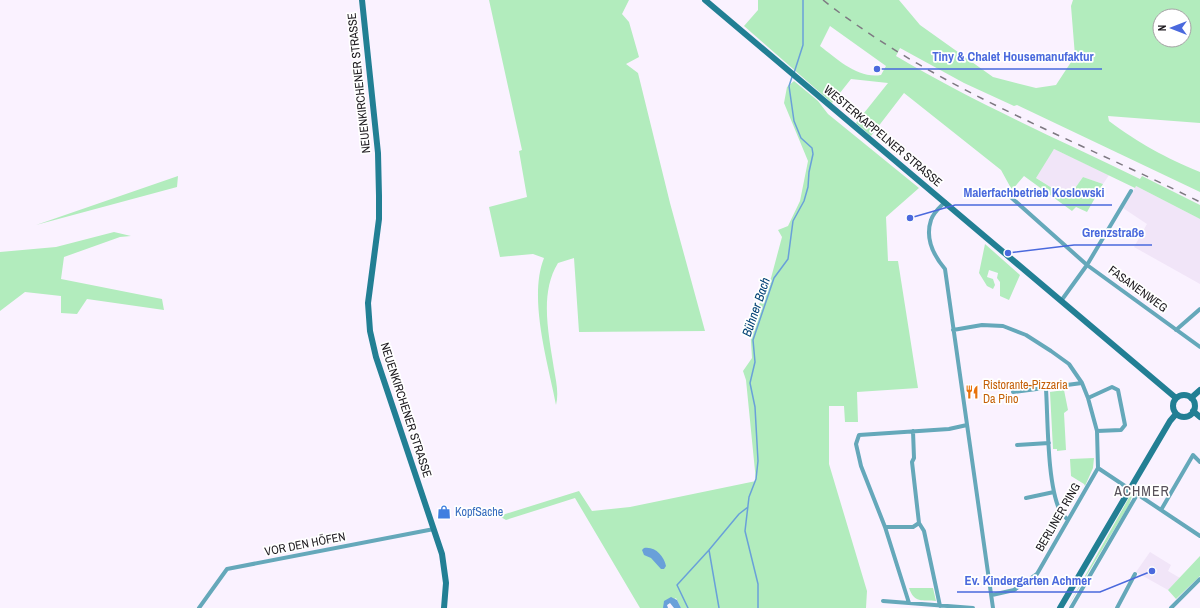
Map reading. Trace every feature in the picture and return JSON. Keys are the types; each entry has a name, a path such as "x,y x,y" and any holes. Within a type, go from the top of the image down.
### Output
{"street":[{"name":"NEUENKIRCHENER STRASSE","path":"362,0 378,153 380,196 368,303 370,331 376,357 442,554 446,583 444,608"},
{"name":"WESTERKAPPELNER STRASSE","path":"705,0 1176,398"},
{"path":"1061,301 1087,265 1130,191"},
{"name":"FASANENWEG","path":"1005,192 1087,265 1200,347"},
{"path":"945,202 931,219 929,232 932,248 945,269 993,608"},
{"path":"1176,330 1200,309"},
{"path":"953,330 982,325 1003,326 1026,334 1069,364 1082,383 1088,398 1097,432 1098,468 1138,493 1200,536"},
{"path":"1013,392 1046,389 1082,383"},
{"path":"1088,398 1112,387 1118,390 1125,425 1121,430 1097,432"},
{"path":"1046,389 1054,492 1060,512 1068,520"},
{"path":"1191,398 1200,390"},
{"path":"1182,395 1191,398 1194,404 1193,411 1185,417 1176,414 1173,407 1176,398 1182,395"},
{"path":"1193,411 1200,417"},
{"path":"1060,608 1170,421 1176,414"},
{"path":"909,603 885,527 861,466 856,444 860,435 949,428 968,425"},
{"path":"913,431 914,458 912,462 918,523 924,531 940,606"},
{"path":"1017,445 1049,443"},
{"path":"1161,510 1193,455 1200,462"},
{"name":"BERLINER RING","path":"992,595 1014,590 1037,574 1098,468"},
{"path":"1026,498 1054,492"},
{"path":"1071,608 1138,493"},
{"path":"885,527 913,527 918,523"},
{"name":"VOR DEN HÖFEN","path":"199,608 227,569 434,529"},
{"path":"1117,608 1135,574"},
{"path":"1170,608 1200,579"},
{"path":"883,602 973,608"}],"shaded area":[{"path":"1054,149 1109,175 1103,184 1083,177 1068,198 1035,177"},
{"path":"1136,186 1200,219 1200,284 1134,247 1147,224 1123,208"},
{"path":"1150,552 1171,565 1168,571 1180,578 1168,590 1136,572"}],"green space":[{"path":"489,0 629,0 622,14 629,22 639,57 626,64 638,73 670,203 705,331 579,332 574,258 558,263 552,275 547,301 548,329 557,387 556,405 544,351 539,311 538,292 544,258 533,254 500,257 489,207 527,197 519,151 522,150"},
{"path":"758,0 899,0 920,25 993,77 1036,88 1056,85 1075,56 1071,6 1073,0 1200,0 1200,123 1108,116 1109,121 1131,137 1175,161 1200,172 1200,192 1017,105 1014,106 964,83 900,48 896,56 1017,120 1140,179 1142,176 1200,205 1200,219 1136,186 1135,188 1054,149 1036,178 1068,198 1083,177 1103,184 1087,212 1076,207 1072,211 1024,176 1012,190 1001,170 904,93 871,136 856,123 888,83 851,79 832,103 744,26 758,10","holes":["830,26 886,66 881,75 864,74 848,67 820,46"]},
{"path":"794,81 818,101 828,114 919,188 886,217 888,261 898,261 918,388 857,392 858,422 845,422 844,406 829,406 829,464 867,591 866,608 681,608 676,598 663,608 640,608 575,498 506,520 499,516 579,491 592,511 630,507 756,481 746,380 743,371 752,358 750,325 771,278 782,237 778,230 788,226 800,201 808,161 784,103 787,87"},
{"path":"178,176 177,187 36,225"},
{"path":"114,232 131,236 120,237 64,257 61,279 162,299 164,310 87,299 77,314 61,313 61,296 25,292 0,311 0,252 56,247"},
{"path":"985,244 1020,275 1009,300 1000,296 1000,282 997,278 998,273 989,270 987,277 993,279 995,285 993,289 987,286 979,273"},
{"path":"1064,390 1068,410 1064,413 1066,450 1057,451 1057,449 1053,449 1050,392"},
{"path":"1094,458 1093,468 1085,486 1071,476 1070,459"},
{"path":"1131,494 1132,496 1129,505 1067,608"},
{"path":"1200,556 1200,576 1176,599 1168,590"},
{"path":"909,588 933,588 936,601 919,600 913,596"}],"water":[{"path":"644,548 655,550 661,555 666,566 664,569 661,569 651,558 644,555 642,550"},
{"path":"671,597 677,600 681,608 674,608 670,603 667,605 668,608 663,608 664,601"}],"waterway":[{"name":"Bühner Bach","path":"794,73 803,45 803,0"},
{"name":"Bühner Bach","path":"758,608 758,584 745,531 749,497 756,479 758,461 755,407 750,383 755,362 753,340 774,278 788,259 793,221 804,201 808,187 809,172 813,154 812,148 801,138 794,121 789,86 792,77"},
{"path":"719,608 709,550 739,514 748,507"},
{"path":"688,608 677,585 709,550"}],"railway":[{"path":"823,0 866,32 958,86 1200,202"}],"place":[{"name":"Tiny & Chalet Housemanufaktur","path":"877,69"},
{"name":"Malerfachbetrieb Koslowski","path":"910,218"},
{"name":"Grenzstraße","path":"1008,253"},
{"name":"Ristorante-Pizzaria Da Pino","path":"972,392"},
{"name":"KopfSache","path":"444,512"},
{"name":"Ev. Kindergarten Achmer","path":"1152,571"}],"district":[{"name":"ACHMER","path":"1142,491"}]}
